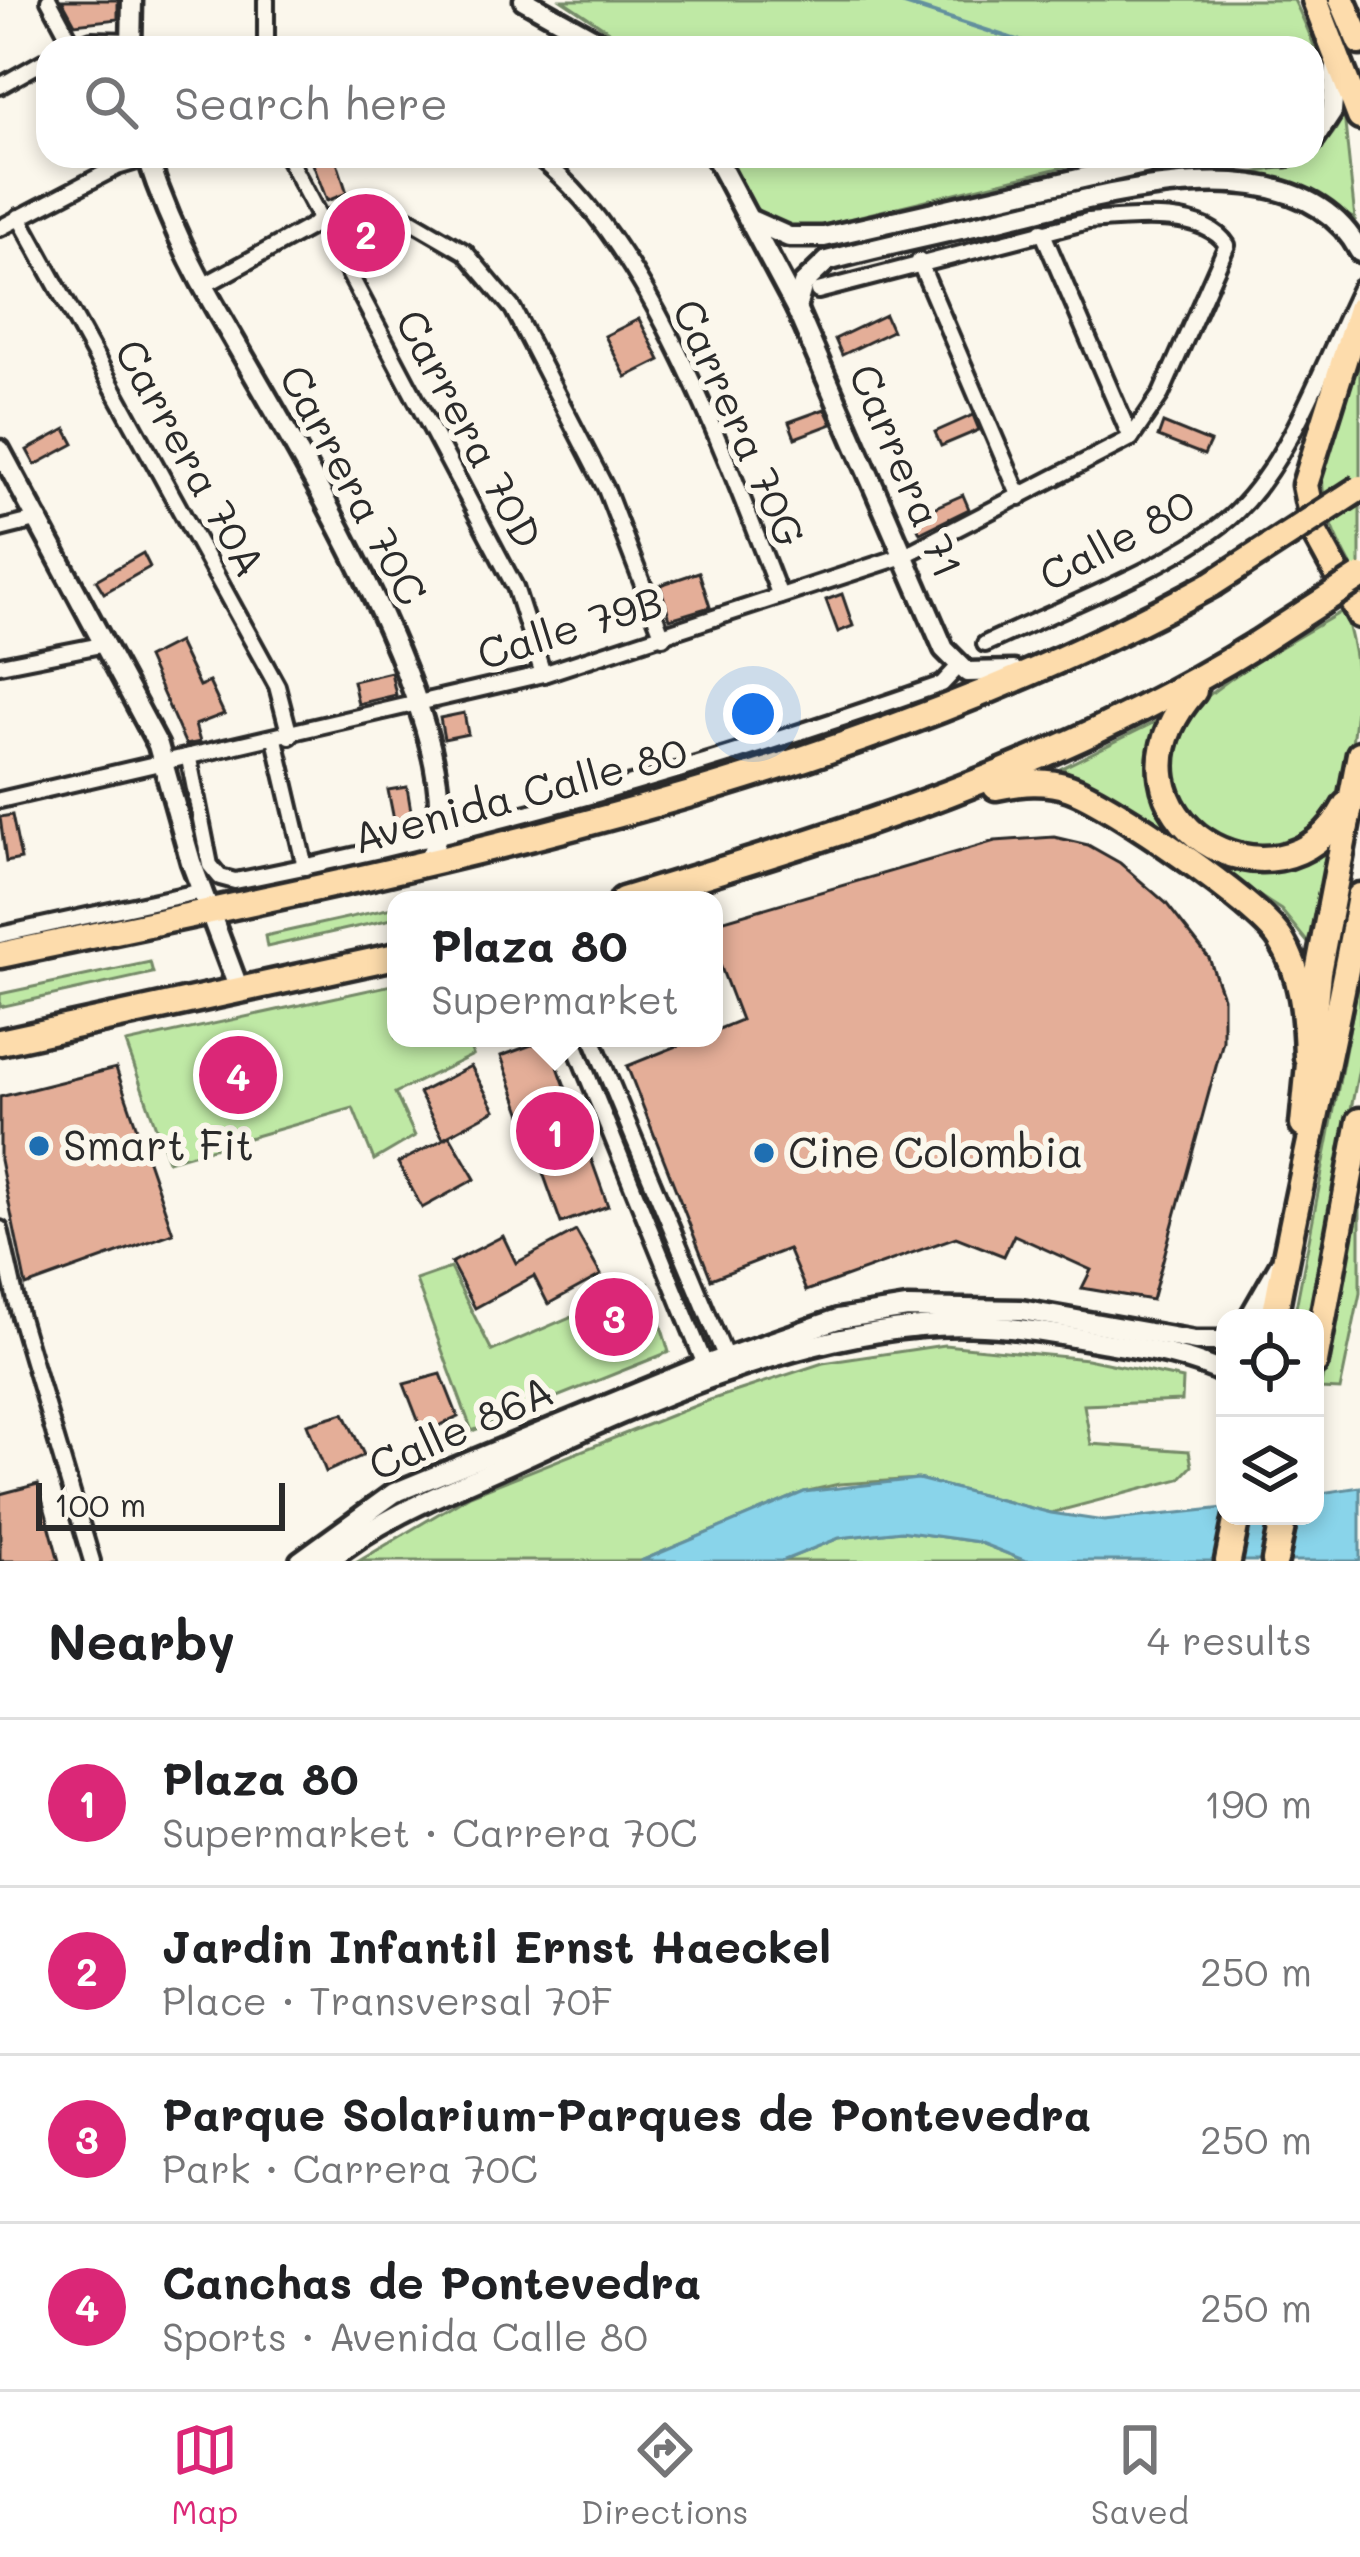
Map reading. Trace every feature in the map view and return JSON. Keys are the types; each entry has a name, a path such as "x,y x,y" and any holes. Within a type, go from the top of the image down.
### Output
{"highway":[{"path":"1315,0 1348,45"},
{"path":"1342,0 1360,117"},
{"path":"1360,309 1306,472 1306,502 1316,532 1360,615"},
{"name":"Avenida Calle 80","path":"0,955 206,901 427,862 652,805 1048,665 1212,584 1360,488"},
{"path":"651,891 946,796 1110,729 1256,646 1360,577"},
{"path":"1218,668 1174,714 1164,737 1160,770 1166,798 1183,826 1225,853 1283,856 1328,830 1352,794"},
{"path":"1300,1175 1307,1057 1360,754"},
{"path":"946,796 1032,782 1069,788 1235,893 1266,920 1287,950 1303,994 1307,1057"},
{"path":"1276,1309 1300,1175 1330,1063 1360,896"},
{"path":"0,1042 387,958"},
{"path":"1324,1316 1360,1121"},
{"path":"1347,1199 1360,1156"},
{"path":"1228,1561 1235,1525"},
{"path":"1275,1561 1282,1525"}],"street":[{"path":"49,0 66,36"},
{"path":"131,36 132,0"},
{"path":"266,0 266,36"},
{"path":"524,0 588,36"},
{"path":"1324,124 1332,112 1348,45"},
{"path":"0,86 36,66"},
{"path":"0,228 124,168"},
{"name":"Carrera 70C","path":"152,168 203,286 382,612 417,706 442,810 440,838"},
{"name":"Carrera 70D","path":"293,168 515,587 543,674"},
{"name":"Carrera 70G","path":"548,168 596,214 636,277 713,431 780,596"},
{"name":"Carrera 71","path":"722,168 796,308 939,640 958,667"},
{"path":"750,219 789,237 824,237 1126,168"},
{"path":"796,308 812,270 827,261 1163,186 1234,184 1294,195 1341,224 1360,252"},
{"path":"203,286 321,221 351,210 410,220 465,252 490,276 525,333 606,489 663,637"},
{"name":"Carrera 70A","path":"20,217 277,686 305,867"},
{"path":"818,291 1088,221 1156,219 1203,226 1227,245 1161,394 1131,438"},
{"path":"1042,231 1131,438"},
{"path":"920,261 1020,497"},
{"path":"1299,412 1360,289"},
{"path":"1299,412 1336,372"},
{"name":"Calle 80","path":"985,644 1215,530 1259,485 1299,412"},
{"name":"Calle 79B","path":"0,800 417,706 663,637 903,556 1131,438"},
{"path":"0,450 165,764 239,992"},
{"path":"0,529 40,519"},
{"path":"0,665 106,644"},
{"path":"189,759 210,865 220,877 235,881 440,838 703,765 943,684 958,667 977,675 1048,665"},
{"path":"427,862 440,838"},
{"path":"0,935 206,901"},
{"path":"576,1047 708,1372"},
{"path":"596,1047 729,1365"},
{"path":"0,1229 32,1359 92,1561"},
{"path":"1255,1309 1286,1255"},
{"name":"Calle 86A","path":"300,1561 394,1493 838,1319 908,1308 1021,1310 1216,1341"},
{"name":"Calle 86A","path":"729,1365 857,1336 957,1325 1027,1329 1148,1350 1216,1371"},
{"name":"Calle 86A","path":"328,1561 391,1518 708,1372"}],"green space":[{"path":"562,0 1294,0 1310,36 616,36"},
{"path":"1344,114 1355,219 1288,182 1246,174 1277,168 1324,168 1324,144"},
{"path":"729,168 1058,168 815,227 780,223 748,199"},
{"path":"1360,363 1360,581 1330,521 1322,473 1333,425"},
{"path":"1344,610 1357,686 1349,767 1340,798 1319,828 1291,844 1259,848 1227,841 1199,826 1177,803 1167,774 1171,740 1181,722 1221,686"},
{"path":"1159,720 1149,775 1170,831 1230,864 1333,838 1313,949 1281,910 1062,768"},
{"path":"387,909 387,920 267,947 265,936"},
{"path":"150,962 153,973 0,1007 0,994"},
{"path":"1360,974 1360,1063 1312,1309 1296,1309"},
{"path":"387,986 387,1047 470,1047 473,1055 395,1093 415,1136 374,1160 353,1108 168,1161 126,1043"},
{"path":"1360,1204 1360,1293 1340,1390 1324,1389"},
{"path":"450,1268 492,1351 648,1283 669,1352 472,1431 416,1280"},
{"path":"944,1345 1087,1359 1183,1379 1182,1401 1084,1405 1091,1444 1189,1451 1192,1466 1180,1479 1051,1513 918,1479 839,1484 804,1492 641,1561 359,1561 470,1495 710,1400 823,1363"},
{"path":"901,1531 978,1542 1026,1561 782,1561 839,1538"}],"water":[{"path":"918,1479 1051,1513 1104,1521 1216,1509 1216,1525 1324,1525 1324,1493 1360,1487 1360,1561 1026,1561 978,1542 901,1531 839,1538 782,1561 641,1561 804,1492"}],"building":[{"path":"62,0 118,0 118,19 75,24"},
{"path":"315,168 339,168 347,193 327,201"},
{"path":"355,222 386,227 386,238 355,253 343,228"},
{"path":"885,315 892,331 842,355 835,339"},
{"path":"639,319 660,360 626,377 605,336"},
{"path":"825,409 832,424 795,438 789,422"},
{"path":"973,415 979,430 941,446 935,432"},
{"path":"1163,423 1210,442 1204,455 1158,437"},
{"path":"66,429 74,444 35,465 27,450"},
{"path":"963,495 969,509 920,533 913,517"},
{"path":"143,553 150,567 104,593 96,580"},
{"path":"699,572 710,607 670,619 660,585"},
{"path":"842,594 853,626 838,632 826,600"},
{"path":"178,642 199,686 209,682 224,714 195,725 200,742 186,745 147,658"},
{"path":"391,672 396,695 358,704 353,681"},
{"path":"464,713 468,734 444,739 440,718"},
{"path":"407,787 412,817 394,820 388,790"},
{"path":"12,815 21,859 6,862 0,817"},
{"path":"1054,837 1088,845 1120,863 1166,903 1209,958 1223,997 1223,1041 1152,1300 1082,1288 1091,1270 1014,1235 1004,1256 956,1237 806,1291 788,1249 711,1279 627,1066 674,1047 723,1047 723,1027 741,1020 723,973 723,920 995,841"},
{"path":"526,1047 551,1047 608,1206 561,1223 501,1056"},
{"path":"471,1066 495,1110 443,1138 419,1093"},
{"path":"116,1068 173,1233 26,1286 0,1160 0,1097"},
{"path":"450,1136 475,1179 422,1208 398,1163"},
{"path":"576,1231 601,1275 548,1304 534,1276 475,1308 451,1263 503,1236 516,1263"},
{"path":"441,1374 458,1417 423,1433 404,1384"},
{"path":"344,1413 364,1455 326,1472 307,1424"},
{"path":"38,1484 59,1561 0,1561 0,1494"}],"waterway":[{"path":"893,0 1004,36"}],"place":[{"name":"Jardin Infantil Ernst Haeckel","path":"366,233"},
{"name":"Canchas de Pontevedra","path":"238,1075"},
{"name":"Plaza 80","path":"555,1131"},
{"name":"Smart Fit","path":"39,1146"},
{"name":"Cine Colombia","path":"764,1153"},
{"name":"Parque Solarium-Parques de Pontevedra","path":"614,1317"}]}
